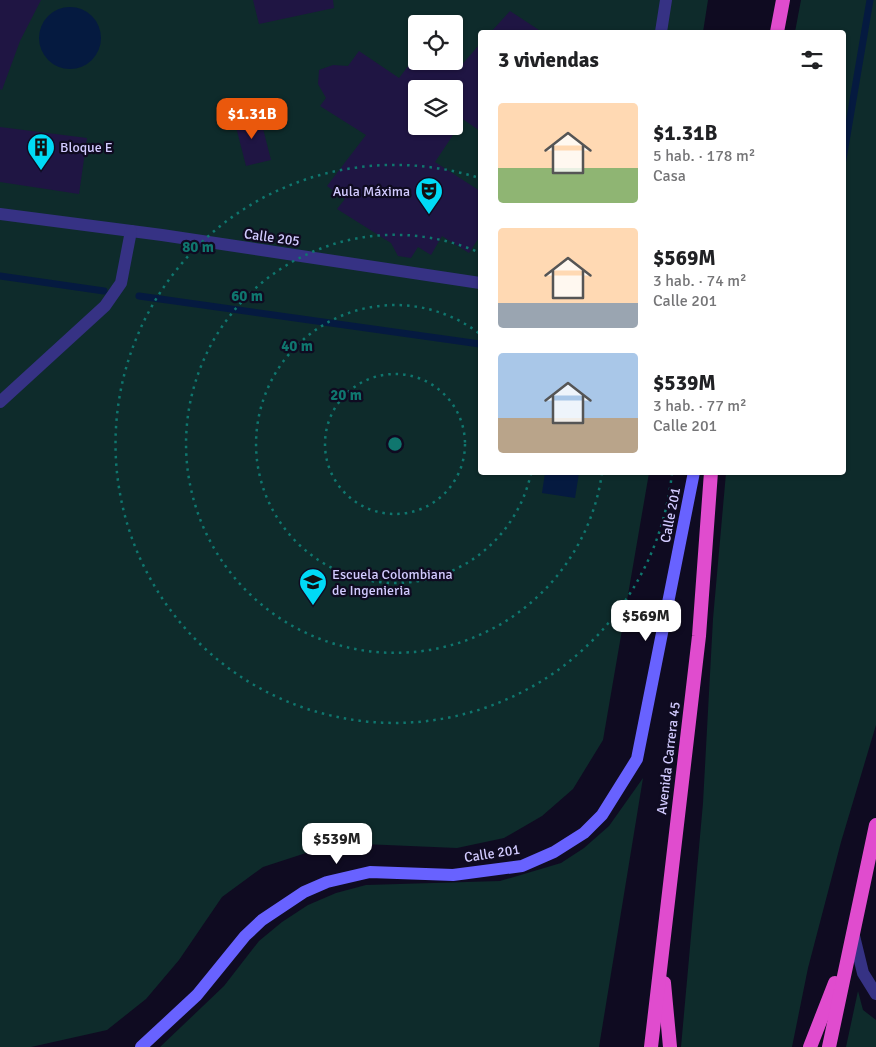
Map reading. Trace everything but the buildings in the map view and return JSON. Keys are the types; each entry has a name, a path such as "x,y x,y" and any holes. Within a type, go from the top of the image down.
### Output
{"highway":[{"path":"777,30 783,0"},
{"name":"Avenida Carrera 45","path":"651,1047 699,636 711,475"},
{"path":"829,1047 852,930 876,825"},
{"path":"810,1047 848,951"},
{"path":"662,958 670,1047"}],"main road":[{"name":"Calle 201","path":"141,1047 197,995 245,936 262,920 304,892 327,882 370,872 453,875 522,866 554,852 584,833 602,815 637,759 693,475"}],"lane":[{"path":"661,30 666,0"},
{"name":"Calle 205","path":"0,214 131,231 478,284"},
{"path":"0,402 105,306 121,283 131,231"},
{"path":"852,930 863,973 876,994"}],"green space":[{"name":"Escuela Colombiana de Ingenieria","path":"0,0 708,0 703,30 478,30 478,475 649,475 603,740 573,789 542,816 504,838 457,848 363,844 309,852 263,867 222,897 179,960 146,999 107,1030 31,1047 0,1047"},
{"path":"801,0 876,0 876,725 841,842 808,968 792,1047 681,1047 703,803 713,619 726,475 846,475 846,30 795,30"},
{"path":"643,778 599,1047 160,1047 224,986 259,941 282,922 308,905 336,893 366,885 500,881 561,863 584,848 609,826"},
{"path":"858,991 863,1010 876,1020 876,1047 846,1047"}],"water":[{"path":"70,7 87,12 92,16 96,21 101,38 96,55 92,60 87,64 70,69 53,64 48,60 44,55 39,38 44,21 48,16 53,12"},
{"path":"545,475 579,475 575,498 542,493"}],"waterway":[{"path":"846,141 870,0"},
{"path":"0,276 104,291"},
{"path":"139,296 478,344"}],"place":[{"name":"Bloque E","path":"41,171"},
{"name":"Aula Máxima","path":"429,215"},
{"name":"Escuela Colombiana de Ingenieria","path":"313,606"}]}
